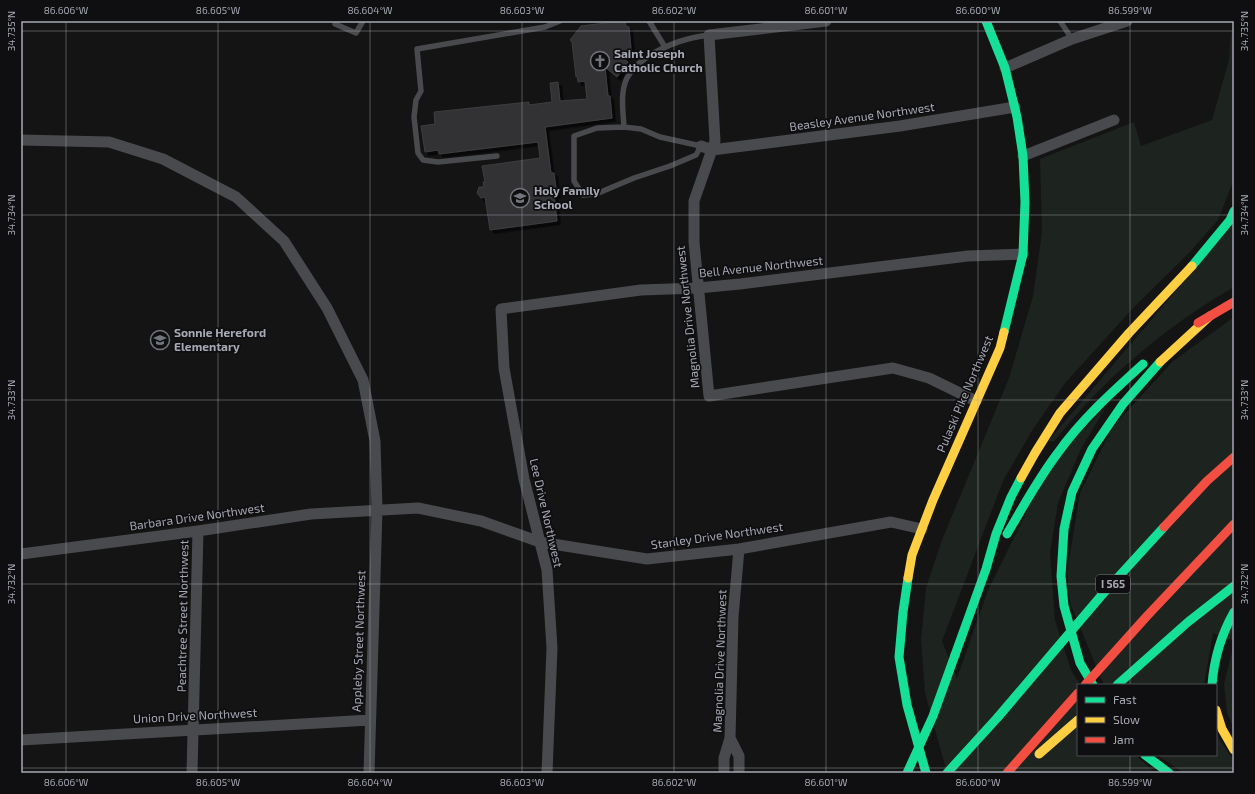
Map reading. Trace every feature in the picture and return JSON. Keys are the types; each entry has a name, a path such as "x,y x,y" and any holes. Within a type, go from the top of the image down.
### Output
{"main road":[{"name":"Pulaski Pike Northwest","path":"926,773 907,705 899,657 902,612 912,555 933,500 1000,348 1023,254 1025,202 1023,156 1015,107 1005,68 986,21"},
{"path":"907,773 933,716 986,569 996,534 1011,496 1035,453 1060,413 1129,334 1203,254 1230,220 1234,211"},
{"path":"986,569 1064,443 1102,400 1165,346 1234,302"},
{"path":"1092,684 1080,663 1064,606 1060,576 1064,529 1072,492 1092,449 1123,404 1162,360 1210,316"},
{"name":"I 565","path":"947,773 998,717 1101,596 1207,481 1234,457"},
{"path":"1086,684 1147,616 1234,524"},
{"path":"1118,684 1188,622 1234,586"},
{"path":"1212,684 1218,643 1234,612"},
{"path":"1007,773 1077,694"},
{"path":"1217,713 1222,729 1234,750"},
{"path":"1034,758 1077,721"},
{"path":"1146,756 1169,773"}],"street":[{"path":"709,35 826,21"},
{"path":"1005,68 1072,39 1126,21"},
{"name":"Magnolia Drive Northwest","path":"709,35 715,141 706,148 694,201 694,242 709,396 893,368 929,378 976,401"},
{"name":"Beasley Avenue Northwest","path":"706,148 900,126 1015,107"},
{"path":"1023,156 1114,120"},
{"name":"Appleby Street Northwest","path":"21,140 109,142 163,159 236,197 284,241 327,308 363,380 375,441 377,510 369,773"},
{"name":"Bell Avenue Northwest","path":"501,309 641,290 698,288 968,256 1023,254"},
{"name":"Lee Drive Northwest","path":"501,309 504,368 524,479 547,570 552,648 547,773"},
{"name":"Stanley Drive Northwest","path":"377,510 418,508 481,521 540,542 647,559 739,549 891,522 922,529"},
{"name":"Barbara Drive Northwest","path":"21,554 198,531 311,514 377,510"},
{"name":"Peachtree Street Northwest","path":"192,773 198,531"},
{"name":"Magnolia Drive Northwest","path":"739,549 733,617 730,738 739,756 739,773"},
{"name":"Union Drive Northwest","path":"21,740 370,720"},
{"path":"724,773 724,758 730,738"}],"lane":[{"path":"335,24 356,33 363,21"},
{"path":"497,156 438,162 423,160 418,154 414,117 416,100 421,91 417,49 545,27 560,21"},
{"path":"649,21 665,47"},
{"path":"1060,21 1072,39"},
{"path":"624,127 623,93 627,78 635,67 665,47 687,39 709,35"},
{"path":"624,127 641,129 660,137 706,148 696,155 670,166 634,178 596,194 583,195 574,181 574,136 597,128 624,127"}],"shaded area":[{"path":"1231,31 1234,42 1234,179 1218,220 1189,253 1135,306 1066,382 1033,429 1003,481 942,641 957,678 988,590 1052,461 1106,407 1081,449 1058,503 1050,553 1055,620 1071,670 1079,684 1077,684 1077,756 1136,756 1156,773 947,773 925,693 921,640 926,588 942,540 1009,378 1033,296 1042,232 1040,159 1134,122 1141,146 1212,120 1229,60"},
{"path":"1234,223 1234,287 1184,319 1136,356 1093,397 1054,442 1048,441"},
{"path":"1234,317 1234,641 1213,633 1204,684 1104,684 1070,603 1067,572 1080,493 1112,428 1172,362"},
{"path":"1234,644 1234,729 1227,713 1224,684"},
{"path":"1217,736 1234,761 1234,773 1184,773 1158,756 1217,756"}],"building":[{"path":"621,21 621,23 625,22 626,26 629,27 631,49 624,59 628,62 617,77 605,67 612,118 545,127 551,173 554,173 557,195 554,195 557,221 490,230 485,197 481,198 477,193 479,187 484,187 483,182 485,182 482,166 540,158 538,142 439,154 438,150 425,152 421,126 435,124 434,112 529,102 529,105 552,102 550,83 558,82 560,101 587,99 585,81 578,82 577,76 576,77 572,42 570,40 581,26"}],"traffic: fast":[{"path":"986,21 1005,68 1017,117 1023,156 1025,202 1023,254 1004,332"},
{"path":"1192,266 1230,220 1234,211"},
{"path":"1092,684 1080,663 1064,606 1061,576 1064,529 1072,492 1092,449 1123,404 1160,362"},
{"path":"1007,534 1037,483 1066,442 1097,407 1143,364"},
{"path":"955,655 986,569 996,534 1011,497 1021,478"},
{"path":"998,717 1101,596 1164,527"},
{"path":"908,578 899,657 907,705 926,773"},
{"path":"1118,684 1188,622 1234,586"},
{"path":"1212,684 1214,665 1219,647 1225,629 1234,612"},
{"path":"907,773 933,716 955,655"},
{"path":"947,773 998,717"},
{"path":"1146,756 1169,773"}],"traffic: slow":[{"path":"1021,478 1060,413 1129,333 1192,266"},
{"path":"1160,362 1210,316"},
{"path":"908,578 912,555 933,500 1000,348 1004,332"},
{"path":"1217,713 1222,729 1234,750"},
{"path":"1039,754 1077,721"}],"traffic: jam":[{"path":"1198,323 1234,302"},
{"path":"1164,527 1207,481 1234,457"},
{"path":"1086,684 1147,616 1234,524"},
{"path":"1007,773 1077,694"}],"place":[{"name":"Saint Joseph Catholic Church","path":"600,61"},
{"name":"Holy Family School","path":"520,198"},
{"name":"Sonnie Hereford Elementary","path":"160,340"}]}
